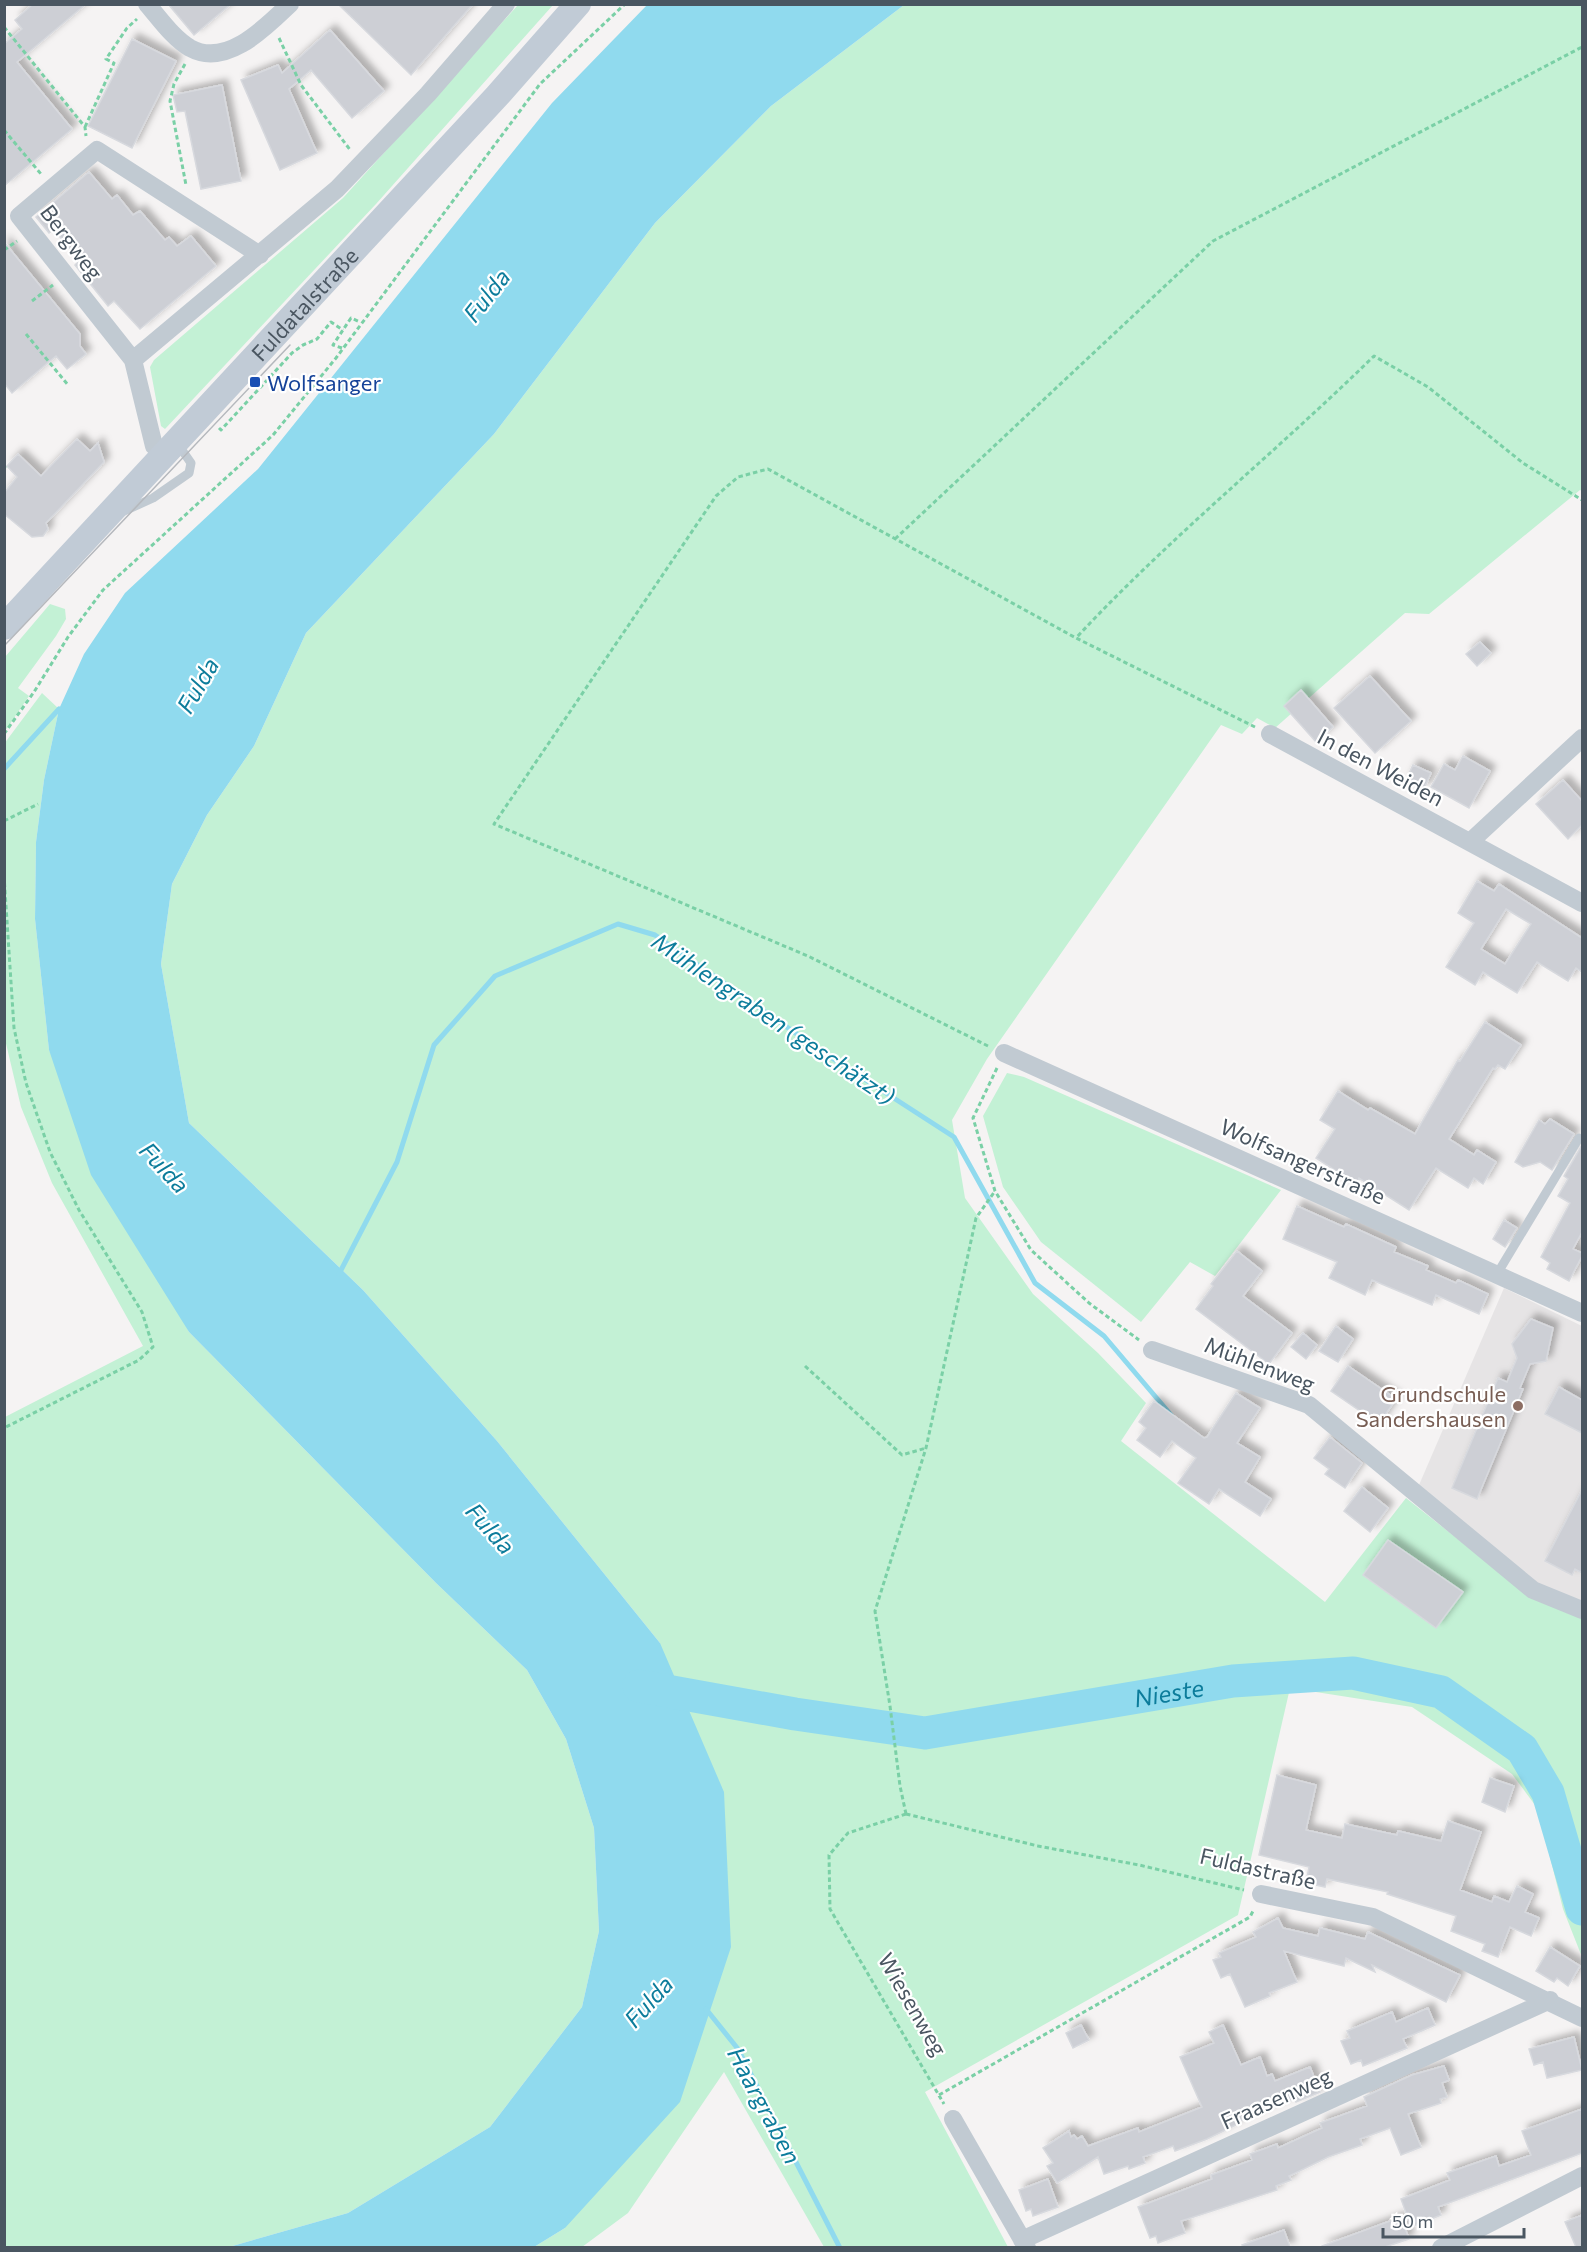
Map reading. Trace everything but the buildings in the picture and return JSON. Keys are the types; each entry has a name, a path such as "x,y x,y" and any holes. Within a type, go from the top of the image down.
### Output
{"main road":[{"name":"Fuldatalstraße","path":"4,627 489,105 578,4"}],"street":[{"path":"147,4 185,45 192,49 219,55 259,34 290,4"},
{"path":"133,360 337,189 428,94 506,4"},
{"name":"Bergweg","path":"170,449 154,446 133,360 19,216 97,150 260,255"},
{"name":"In den Weiden","path":"1270,734 1582,903"},
{"path":"1470,842 1582,738"},
{"name":"Wolfsangerstraße","path":"1004,1053 1582,1313"},
{"name":"Mühlenweg","path":"1152,1350 1309,1405 1533,1590 1582,1610"},
{"name":"Fuldastraße","path":"1261,1894 1373,1917 1550,2000 1582,2018"},
{"name":"Fraasenweg","path":"1024,2244 1550,2000"},
{"path":"953,2119 1024,2244"},
{"path":"1441,2247 1582,2176"}],"lane":[{"path":"1497,1275 1579,1138"}],"path":[{"path":"4,734 34,692 68,636 103,590 273,435 342,348 540,84 625,4"},
{"path":"4,27 85,127 114,63 106,59 127,28"},
{"path":"279,39 301,85 361,165"},
{"path":"896,539 1213,241 1582,47"},
{"path":"186,62 174,84 170,101 191,211"},
{"path":"4,130 30,161"},
{"path":"33,301 66,275"},
{"path":"342,348 333,345 351,318 360,322"},
{"path":"331,322 343,330"},
{"path":"26,334 68,386"},
{"path":"1076,638 1149,565 1374,356 1428,387 1523,463 1582,500"},
{"path":"1152,1350 1089,1303 1031,1250 995,1191 973,1118 1004,1053 808,956 494,824 716,496 738,477 768,469 1076,638 1270,734"},
{"path":"4,821 38,804"},
{"path":"4,874 14,1028 26,1083 50,1152 79,1210 142,1312 153,1347 139,1360 4,1428"},
{"path":"906,1814 900,1786 891,1706 874,1611 926,1448 976,1218 995,1191"},
{"path":"805,1366 902,1455 926,1448"},
{"name":"Fuldastraße","path":"906,1814 1038,1846 1139,1865 1261,1894"},
{"name":"Wiesenweg","path":"906,1814 848,1833 829,1855 830,1909 953,2119"},
{"path":"939,2095 1250,1917 1261,1894"}],"shaded area":[{"name":"Grundschule Sandershausen","path":"1504,1288 1582,1326 1582,1605 1539,1585 1419,1485"}],"green space":[{"path":"518,5 553,5 376,204 165,429 161,426 150,367 154,360 343,198"},
{"path":"904,5 1582,5 1582,491 1580,490 1429,614 1405,613 1275,728 1257,718 1242,734 1221,725 987,1059 952,1120 965,1198 1033,1294 1098,1353 1146,1403 1121,1441 1325,1602 1406,1498 1527,1594 1582,1618 1582,1957 1563,1909 1538,1809 1512,1774 1412,1707 1290,1688 1238,1915 925,2092 1008,2247 824,2247 724,2072 628,2213 582,2247 534,2247 565,2228 660,1643 497,1441 363,1290 189,1123 161,964 172,884 207,815 254,746 306,633 494,434 655,223 771,106"},
{"path":"50,604 65,609 66,619 18,688 29,696 5,731 5,657"},
{"path":"42,693 59,709 44,780 36,842 35,919 49,1050 189,1332 436,1583 527,1670 566,1739 594,1828 599,1931 582,2007 490,2127 348,2213 229,2247 5,2247 5,1417 143,1346 52,1183 21,1107 4,1035 4,744"},
{"path":"1007,1073 1024,1077 1281,1190 1215,1276 1190,1262 1141,1322 1041,1242 1003,1187 983,1116"}],"water":[{"name":"Fulda","path":"648,4 904,5 771,106 655,223 494,434 306,633 254,746 207,815 172,884 161,964 189,1123 363,1290 497,1441 660,1643 724,1792 731,1947 680,2102 565,2228 534,2247 229,2247 348,2213 490,2127 582,2007 599,1931 594,1828 566,1739 527,1670 436,1583 189,1332 91,1175 49,1050 35,919 36,842 44,780 59,709 84,654 125,593 258,469 552,103"}],"waterway":[{"path":"4,769 59,709"},
{"name":"Mühlengraben (geschätzt)","path":"339,1274 397,1162 434,1045 495,976 618,924 655,935 824,1053 954,1137 1035,1283 1104,1336 1171,1415"},
{"name":"Nieste","path":"639,1686 795,1714 925,1733 1233,1681 1353,1673 1441,1692 1522,1749 1548,1793 1582,1909"},
{"name":"Haargraben","path":"706,2009 738,2049 840,2248"}],"tram line":[{"path":"4,646 290,345"}],"place":[{"name":"Wolfsanger","path":"255,382"},
{"name":"Grundschule Sandershausen","path":"1518,1406"}]}
